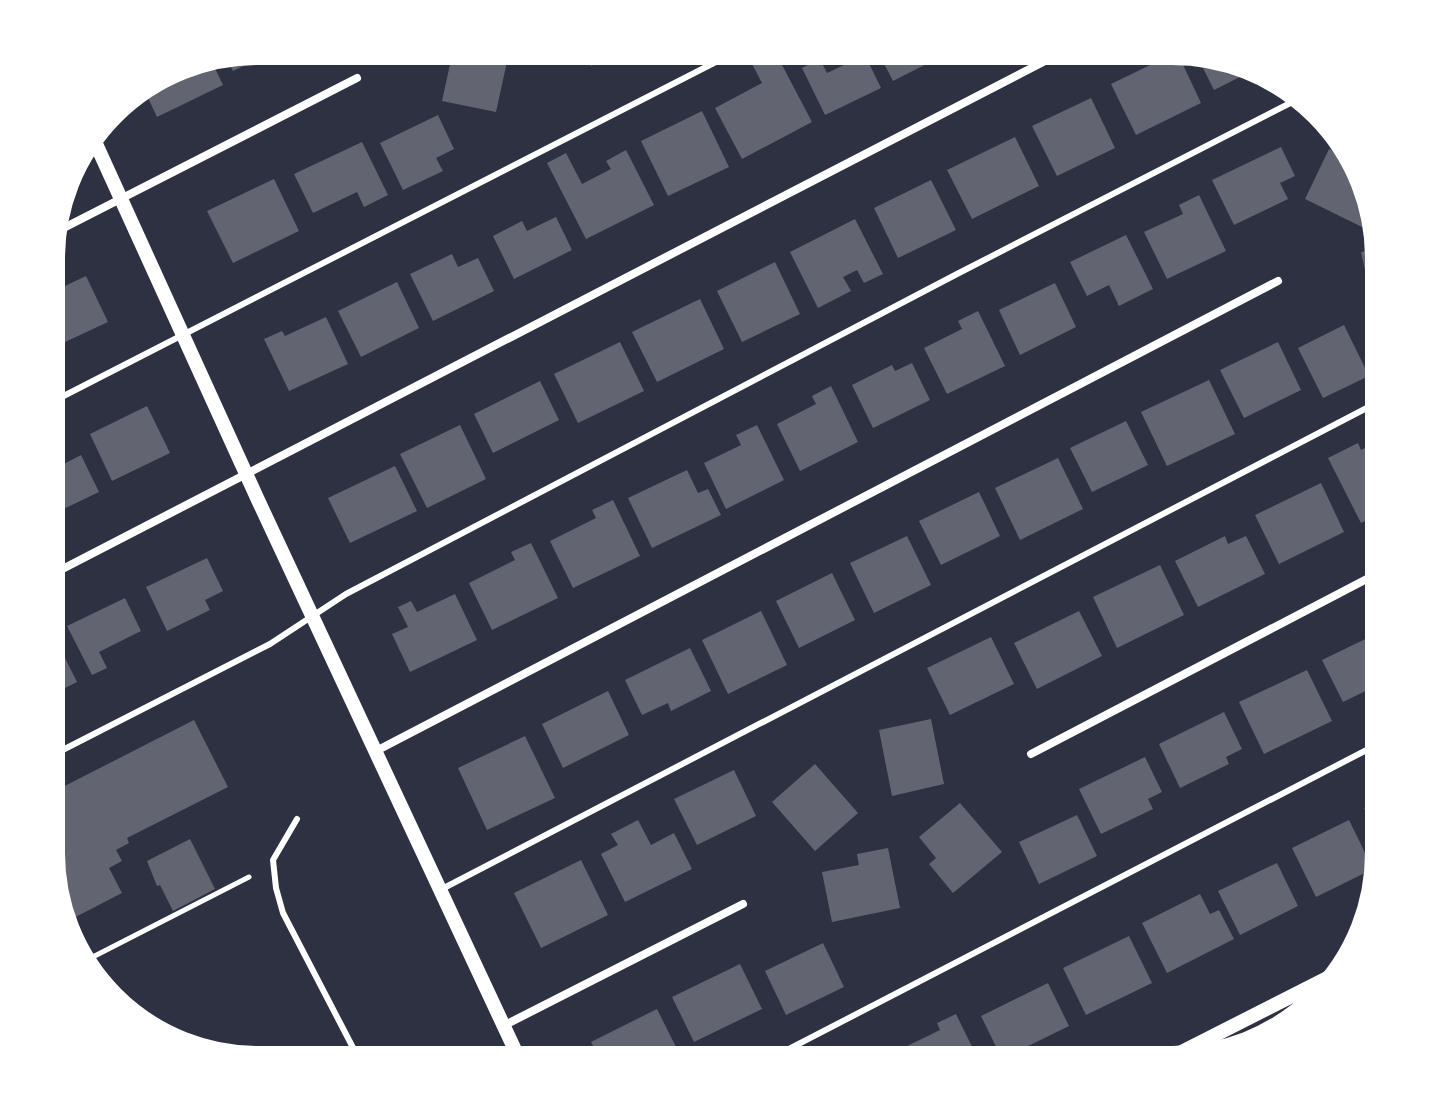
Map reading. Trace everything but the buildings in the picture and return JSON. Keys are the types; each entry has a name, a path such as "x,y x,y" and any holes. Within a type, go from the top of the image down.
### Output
{"street":[{"path":"60,570 1047,60"},
{"path":"63,229 357,78"},
{"path":"96,145 515,1051"},
{"path":"376,751 1278,281"},
{"path":"1031,754 1370,577"},
{"path":"503,1026 743,904"},
{"path":"1186,1050 1323,980"}],"lane":[{"path":"60,398 720,60"},
{"path":"60,751 270,644 346,594 1293,102"},
{"path":"439,891 1370,406"},
{"path":"785,1051 1370,748"},
{"path":"297,819 273,860 276,888 283,913 355,1051"}],"path":[{"path":"91,958 249,877"}]}
